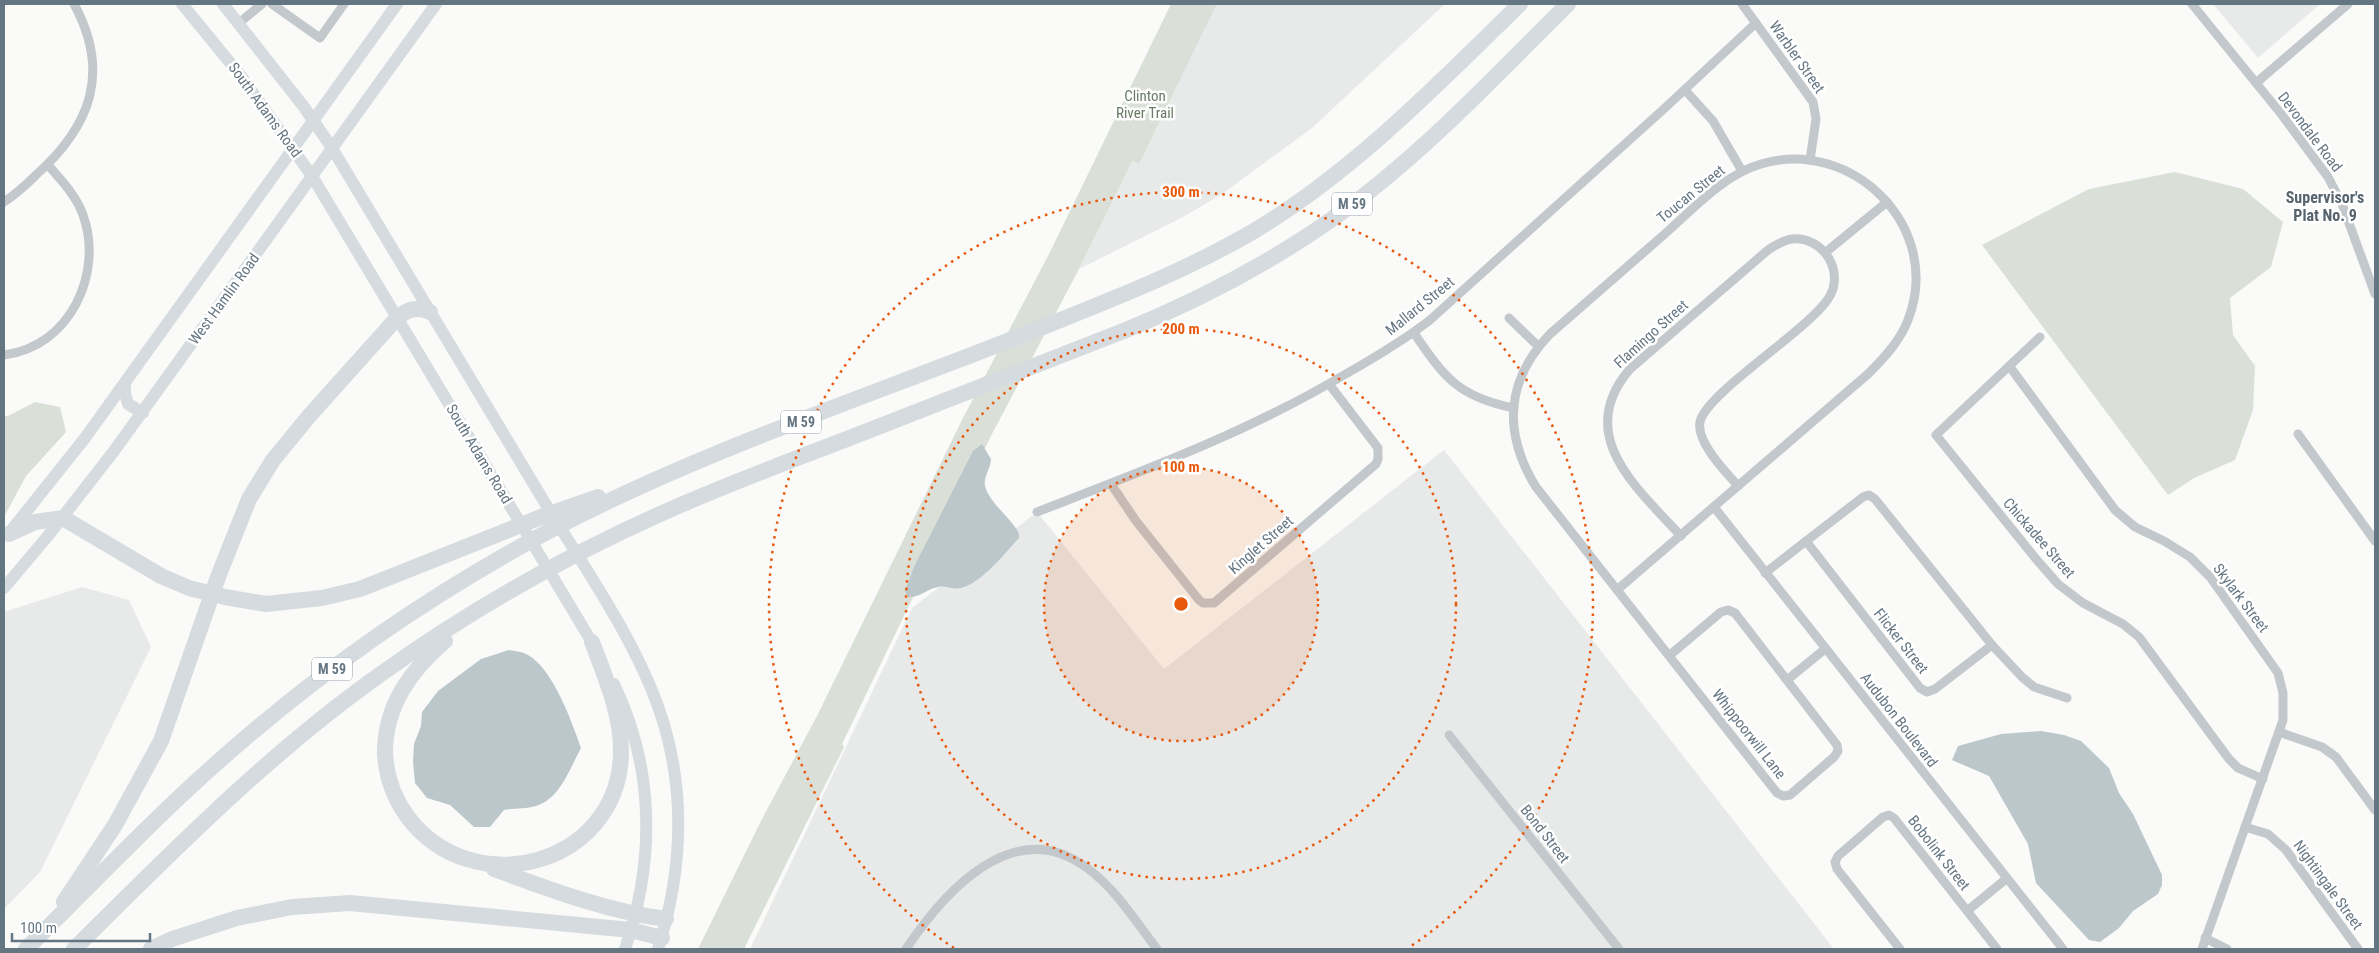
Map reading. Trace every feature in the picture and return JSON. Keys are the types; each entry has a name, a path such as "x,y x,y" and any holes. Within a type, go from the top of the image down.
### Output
{"highway":[{"name":"M 59","path":"26,949 219,761 346,658 439,595 518,548 586,512 672,473 1062,320 1139,289 1193,264 1256,229 1302,199 1389,131 1520,4"},
{"name":"M 59","path":"74,949 205,821 282,751 378,676 500,597 584,550 685,503 1126,330 1203,296 1265,262 1325,224 1416,152 1568,4"},
{"path":"42,934 115,825 161,741 218,577 249,499 273,460 310,415 397,318 409,309 424,309 430,312"},
{"path":"6,537 35,522 62,518 162,576 189,588 266,604 322,598 360,589 546,515 672,473"},
{"path":"500,597 433,652 408,680 395,701 388,725 385,746 387,769 397,801 410,820 426,837 446,851 590,903 633,922 660,944"},
{"path":"481,864 496,866 520,864 554,854 574,842 592,826 610,796 619,766 619,730 612,697 592,642"},
{"path":"151,949 172,939 237,918 292,907 350,903 633,922 666,919"}],"main road":[{"name":"South Adams Road","path":"182,4 227,58 312,176 592,642 625,709 635,738 644,779 648,837 644,880 625,949"},
{"name":"South Adams Road","path":"223,4 332,148 598,590 647,680 660,714 672,758 677,788 679,837 675,881 660,944"},
{"name":"West Hamlin Road","path":"6,537 80,444 125,383 397,4"},
{"name":"West Hamlin Road","path":"4,588 62,518 143,413 435,4"},
{"path":"125,383 128,404 143,413"}],"street":[{"path":"4,202 48,165 68,144 85,112 91,88 91,49 86,31 74,4"},
{"path":"239,23 262,4"},
{"path":"272,4 320,38 344,4"},
{"name":"Warbler Street","path":"1742,4 1813,102 1816,119 1810,160"},
{"name":"Devondale Road","path":"2192,4 2314,157 2333,186 2375,294"},
{"path":"2256,83 2348,4"},
{"name":"Mallard Street","path":"1037,512 1222,439 1329,384 1414,332 1756,23"},
{"path":"1684,90 1713,121 1742,171"},
{"name":"Toucan Street","path":"1810,160 1830,165 1861,179 1887,202 1907,234 1914,260 1915,283 1912,307 1903,330 1882,360 1868,374 1618,590 1536,487 1523,467 1514,433 1514,408 1521,377 1538,346 1696,206 1742,171 1777,161 1810,160"},
{"path":"4,355 23,350 56,329 79,299 88,272 90,244 83,215 71,192 48,165"},
{"path":"1738,486 1706,444 1700,428 1700,421 1709,407 1719,397 1796,330 1830,297 1833,290 1834,273 1826,252 1887,202"},
{"name":"Flamingo Street","path":"1681,536 1655,509 1614,456 1608,436 1608,411 1615,388 1630,369 1768,250 1780,242 1798,239 1814,244 1826,252"},
{"path":"1509,318 1538,346"},
{"path":"1414,332 1438,366 1466,392 1491,404 1514,408"},
{"path":"2010,367 2040,337"},
{"name":"Skylark Street","path":"2010,367 2115,510 2135,527 2164,541 2190,557 2216,585 2278,673 2284,704 2283,720 2202,949"},
{"name":"Chickadee Street","path":"2010,367 1936,434 2048,573 2071,595 2124,624 2134,633 2148,647 2229,759 2238,768 2262,779"},
{"name":"Kinglet Street","path":"1111,484 1136,520 1199,600 1203,603 1214,603 1376,464 1378,448 1329,384"},
{"path":"2298,434 2375,541"},
{"path":"1765,573 1862,497 1869,495 1875,499 1992,645 2029,684 2066,698"},
{"name":"Audubon Boulevard","path":"1714,507 2063,949"},
{"name":"Flicker Street","path":"1806,541 1920,688 1927,692 1935,689 1992,645"},
{"name":"Whippoorwill Lane","path":"1618,590 1777,792 1783,796 1790,795 1834,757 1838,751 1837,745 1734,613 1728,610 1721,612 1670,655"},
{"path":"1787,680 1825,649"},
{"path":"2279,732 2322,747 2336,757 2375,810"},
{"name":"Bond Street","path":"1449,735 1617,949"},
{"name":"Bobolink Street","path":"1900,949 1837,869 1835,862 1838,856 1883,817 1889,815 1894,818 1997,949"},
{"name":"Nightingale Street","path":"2246,827 2268,834 2286,850 2358,949"},
{"path":"906,949 942,903 979,868 1002,856 1035,851 1059,854 1074,860 1095,874 1112,892 1157,949"},
{"name":"Bobolink Street","path":"1967,911 2006,879"},
{"path":"2205,938 2227,949"}],"shaded area":[{"path":"1217,4 1445,4 1312,128 1222,194 1185,216 1079,269 1132,160 1139,164"},
{"path":"2213,4 2320,4 2258,58"},
{"path":"982,444 991,459 985,479 985,486 993,501 1015,527 1019,538 993,567 969,585 961,588 938,587 916,596 908,597 905,591 914,567 973,451"},
{"path":"1444,450 1834,949 750,949 912,608 1037,512 1164,669"},
{"path":"82,587 129,600 151,647 40,872 4,909 4,612"},
{"path":"509,650 528,655 546,672 560,697 581,748 563,782 552,797 536,806 504,810 490,827 474,827 450,805 427,798 415,783 414,744 421,726 422,712 438,691 481,659"},
{"path":"2041,731 2064,735 2081,741 2109,768 2119,793 2133,814 2162,875 2162,885 2158,894 2133,911 2119,928 2100,942 2089,940 2036,883 2028,844 1989,776 1952,760 1958,746 2001,734"}],"green space":[{"name":"Clinton River Trail","path":"1171,4 1217,4 1139,164 1132,161 1079,269 992,434 842,744 844,747 744,949 698,949 762,819 817,716 962,420 1049,254"},
{"path":"2175,172 2243,189 2283,222 2271,267 2230,298 2233,335 2255,366 2253,410 2235,460 2194,478 2168,495 1982,245 2089,189"},
{"path":"35,402 60,407 66,432 26,476 4,517 4,416 8,416"}],"district":[{"name":"Supervisor's Plat No. 9","path":"2325,206"}]}
